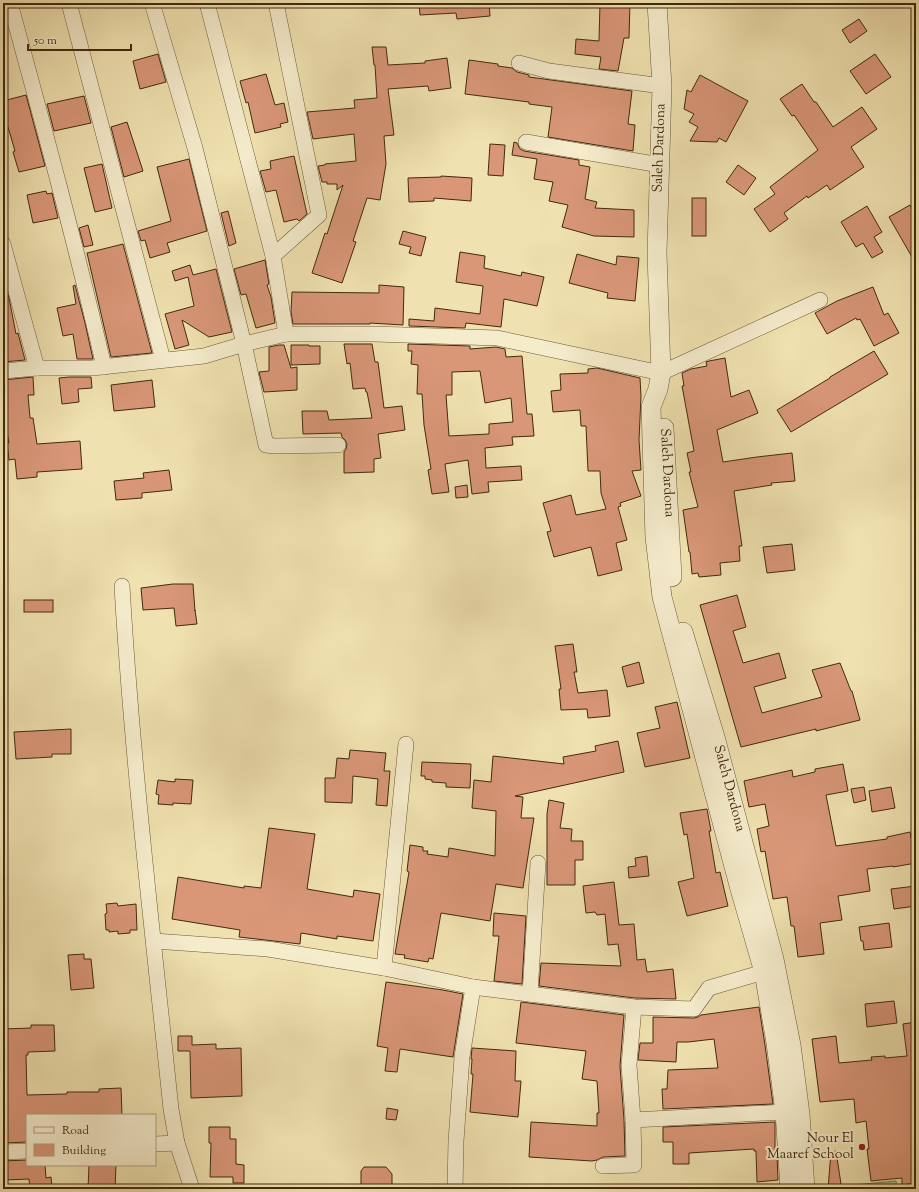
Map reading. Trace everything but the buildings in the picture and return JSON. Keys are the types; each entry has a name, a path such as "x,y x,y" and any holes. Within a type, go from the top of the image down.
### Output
{"street":[{"path":"10,3 74,241 104,367"},
{"path":"69,3 163,360"},
{"path":"152,3 195,148 244,344 266,445 338,444"},
{"path":"207,3 273,256 286,334"},
{"path":"273,256 319,215 276,3"},
{"name":"Saleh Dardona","path":"657,3 662,86 657,253 660,381 664,406 674,597 681,626 715,737 774,959 791,1045 800,1114 805,1189"},
{"path":"519,63 549,71 662,86"},
{"path":"526,142 660,165"},
{"path":"3,244 37,368"},
{"path":"3,371 37,368 92,368 204,356 244,344 286,334 374,334 497,338 660,381 820,300"},
{"name":"Saleh Dardona","path":"660,381 651,407 655,537 662,597 731,857 764,972 776,1043 785,1112 790,1189"},
{"path":"122,586 127,661 171,1109 177,1143 192,1189"},
{"path":"384,968 406,744"},
{"path":"530,994 538,863"},
{"path":"154,941 268,949 384,968 473,987 634,1007 694,1009 709,988 764,972"},
{"path":"455,1189 456,1141 462,1057 473,987"},
{"path":"603,1166 634,1164 633,1120 629,1065 634,1007"},
{"path":"633,1120 785,1112"},
{"path":"156,1144 177,1143"},
{"path":"3,1152 26,1150"}],"green space":[{"path":"896,1181 897,1189 844,1189 843,1186"}],"place":[{"name":"Nour El Maaref School","path":"862,1147"}]}
